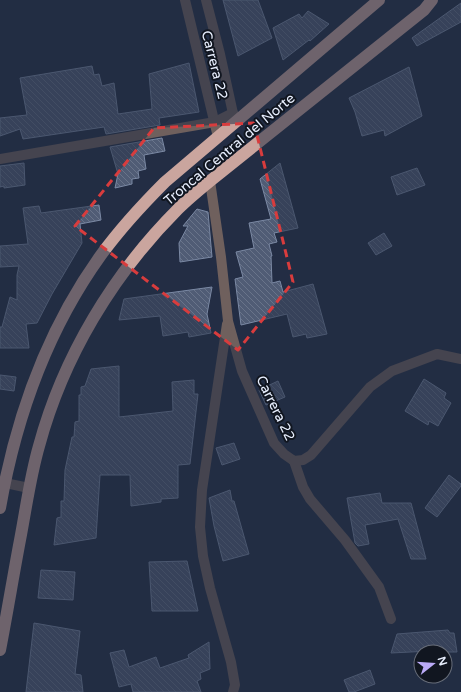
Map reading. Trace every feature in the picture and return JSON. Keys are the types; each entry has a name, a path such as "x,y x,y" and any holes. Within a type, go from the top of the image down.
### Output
{"highway":[{"name":"Troncal Central del Norte","path":"0,508 2,483 21,415 36,374 64,313 101,255 141,206 184,164 218,137 234,117 379,0"},
{"name":"Troncal Central del Norte","path":"0,650 29,488 39,444 54,399 74,354 112,289 132,261 179,209 210,181 418,15 432,0"}],"street":[{"name":"Carrera 22","path":"184,0 218,137"},
{"name":"Carrera 22","path":"206,0 234,117"},
{"path":"0,159 215,122 234,117"},
{"name":"Carrera 22","path":"210,181 221,257 228,321 242,371 274,443 284,454 294,461 304,460 311,455 370,387 392,371 437,354 461,359"},
{"path":"228,321 202,490 200,527 203,556 210,588 231,662 235,685 233,692"},
{"path":"294,461 303,487 310,499 345,540 379,587 391,619"},
{"path":"2,483 29,488"}],"highlighted area":[{"path":"254,123 293,282 238,350 75,226 154,128"}],"building":[{"path":"223,0 258,0 272,38 238,56"},
{"path":"461,3 461,22 417,46 412,38"},
{"path":"308,11 329,24 310,41 309,40 283,60 273,28 299,14 302,18"},
{"path":"189,63 199,112 159,118 160,125 106,134 104,127 23,139 20,129 0,136 0,118 27,115 20,78 92,66 94,75 99,74 102,86 114,83 118,114 152,109 149,74"},
{"path":"409,67 422,116 385,136 384,130 362,136 349,98"},
{"path":"162,138 165,151 144,155 146,169 138,171 139,178 132,179 132,184 115,188 118,174 110,147"},
{"path":"24,163 25,185 4,188 4,186 0,187 0,166"},
{"path":"280,163 298,228 274,233 277,242 269,244 272,256 272,283 280,281 283,292 313,284 327,334 307,338 306,334 293,337 287,314 241,325 235,279 243,277 236,252 254,248 249,223 271,219 260,179"},
{"path":"417,168 425,185 397,195 391,177"},
{"path":"99,205 101,220 80,224 82,243 37,323 26,324 29,348 0,348 0,327 2,327 10,297 17,300 17,275 19,266 0,267 0,246 28,244 23,208 39,206 41,213"},
{"path":"197,209 208,212 212,257 180,262 179,243 188,226 183,226"},
{"path":"384,233 392,246 376,255 368,243"},
{"path":"212,287 207,314 211,333 189,337 188,332 163,336 160,316 119,320 124,299"},
{"path":"119,366 119,417 173,411 172,382 194,380 194,394 198,394 190,464 178,465 178,498 161,499 161,502 131,506 130,475 100,475 96,538 54,545 57,518 61,517 61,501 64,501 65,470 72,437 74,437 75,422 79,421 79,395 81,395 81,387 85,386 91,369"},
{"path":"0,375 16,377 14,391 0,389"},
{"path":"424,379 446,393 444,398 451,403 438,426 429,421 428,425 405,411"},
{"path":"278,381 285,397 266,405 259,390"},
{"path":"234,443 240,459 222,465 216,448"},
{"path":"449,475 461,484 461,486 437,517 425,508"},
{"path":"230,490 232,501 234,501 249,554 223,561 209,498"},
{"path":"380,493 382,503 411,503 426,559 411,559 398,519 365,525 369,544 358,546 355,543 347,498"},
{"path":"187,561 198,611 152,611 149,562"},
{"path":"41,570 75,572 73,600 38,598"},
{"path":"34,623 80,631 75,674 81,675 83,692 26,692"},
{"path":"448,630 450,633 454,633 457,652 453,652 453,644 413,644 413,652 391,653 397,634"},
{"path":"209,642 210,669 200,673 201,679 197,681 201,692 133,692 131,684 119,687 110,653 124,650 129,667 156,657 160,668 189,658 188,655"},
{"path":"370,670 375,684 354,692 349,692 344,680"}]}
